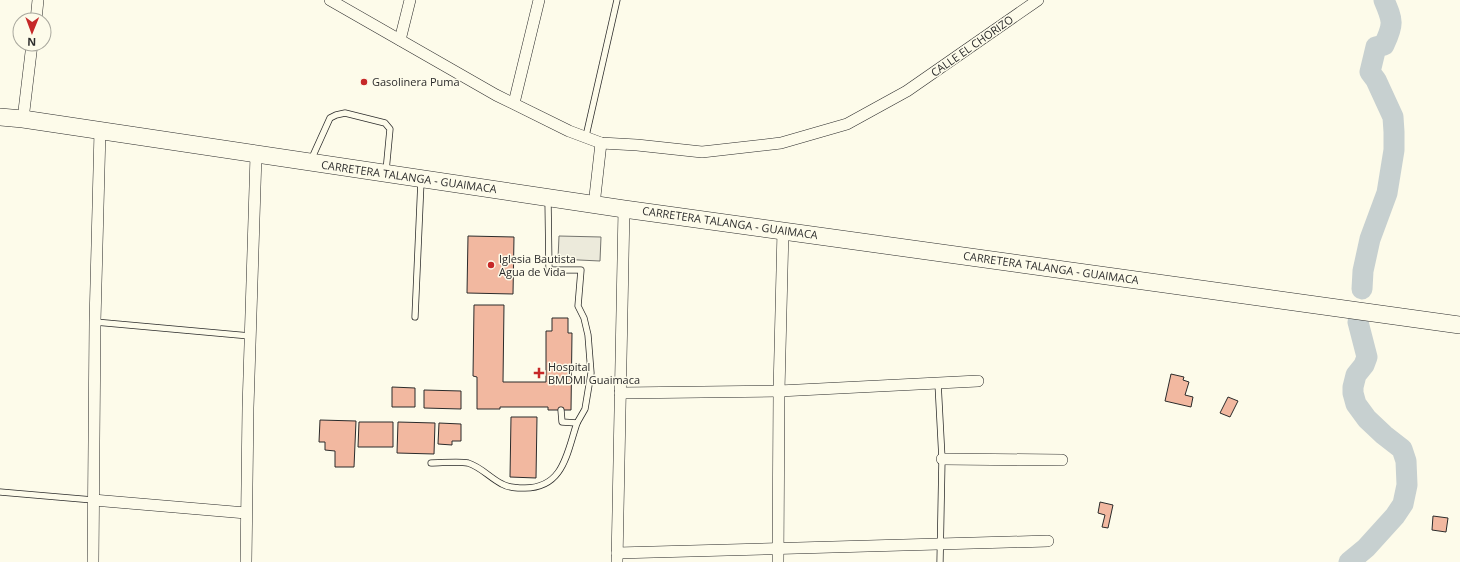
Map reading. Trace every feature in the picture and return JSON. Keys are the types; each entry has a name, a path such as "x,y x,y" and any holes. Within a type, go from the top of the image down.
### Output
{"main road":[{"name":"CARRETERA TALANGA - GUAIMACA","path":"0,117 23,119 594,205 1460,325"}],"street":[{"path":"37,12 38,0"},
{"path":"330,0 496,95 569,131 586,136 601,143 594,205"},
{"path":"400,40 410,0"},
{"path":"514,103 539,0"},
{"name":"CALLE EL CHORIZO","path":"601,143 637,145 702,152 781,143 847,124 907,91 1038,0"},
{"path":"23,119 31,52"},
{"path":"93,562 95,322 100,131"},
{"path":"246,562 250,336 256,155"},
{"path":"624,209 617,557 778,548 1048,541"},
{"path":"778,562 779,391 783,230"},
{"path":"620,393 779,391 978,381"},
{"path":"942,459 1062,460"},
{"path":"93,500 246,513"}],"lane":[{"path":"586,136 616,0"},
{"path":"310,162 330,118 345,113 384,123 388,126 390,129 386,174"},
{"path":"415,317 421,179"},
{"path":"431,463 467,463 480,469 502,484 516,488 533,488 553,480 562,467 577,423 585,409 591,373 588,336 584,318 578,306 581,270 549,270 548,198"},
{"path":"95,322 250,336"},
{"path":"938,383 942,459 940,562"},
{"path":"561,410 562,422 577,423"},
{"path":"0,492 93,500"}],"shaded area":[{"path":"559,236 601,237 600,261 558,259"}],"building":[{"name":"Iglesia Bautista Agua de Vida","path":"468,236 514,237 513,294 467,293"},
{"path":"474,305 504,305 503,382 546,382 546,331 552,331 552,318 568,318 568,333 572,333 571,410 548,410 548,407 500,407 500,409 477,409 477,377 473,376"},
{"path":"1171,374 1184,377 1183,380 1189,382 1185,395 1193,397 1191,407 1165,401"},
{"path":"392,387 415,388 415,407 392,407"},
{"path":"424,390 461,391 461,409 424,408"},
{"path":"1228,397 1238,401 1230,417 1220,413"},
{"path":"511,417 537,417 536,478 510,477"},
{"path":"320,420 356,421 354,467 335,467 335,451 325,450 325,442 319,442"},
{"path":"359,422 393,422 393,447 358,447"},
{"path":"398,422 435,423 434,454 397,453"},
{"path":"439,423 461,424 461,441 452,441 452,445 438,444"},
{"path":"1100,502 1113,505 1108,528 1102,527 1105,515 1098,513"},
{"path":"1433,516 1448,518 1446,532 1432,530"}],"waterway":[{"path":"1362,289 1363,271 1370,239 1387,193 1394,150 1393,117 1376,80 1370,72 1376,47 1384,45 1391,27 1391,18 1384,0"},
{"path":"1349,562 1366,548 1395,516 1403,504 1407,485 1406,461 1402,449 1367,419 1356,404 1353,387 1356,375 1364,365 1367,357 1358,322"}],"place":[{"name":"Gasolinera Puma","path":"364,82"},
{"name":"Iglesia Bautista Agua de Vida","path":"491,265"},
{"name":"Hospital BMDMI Guaimaca","path":"539,373"}]}
